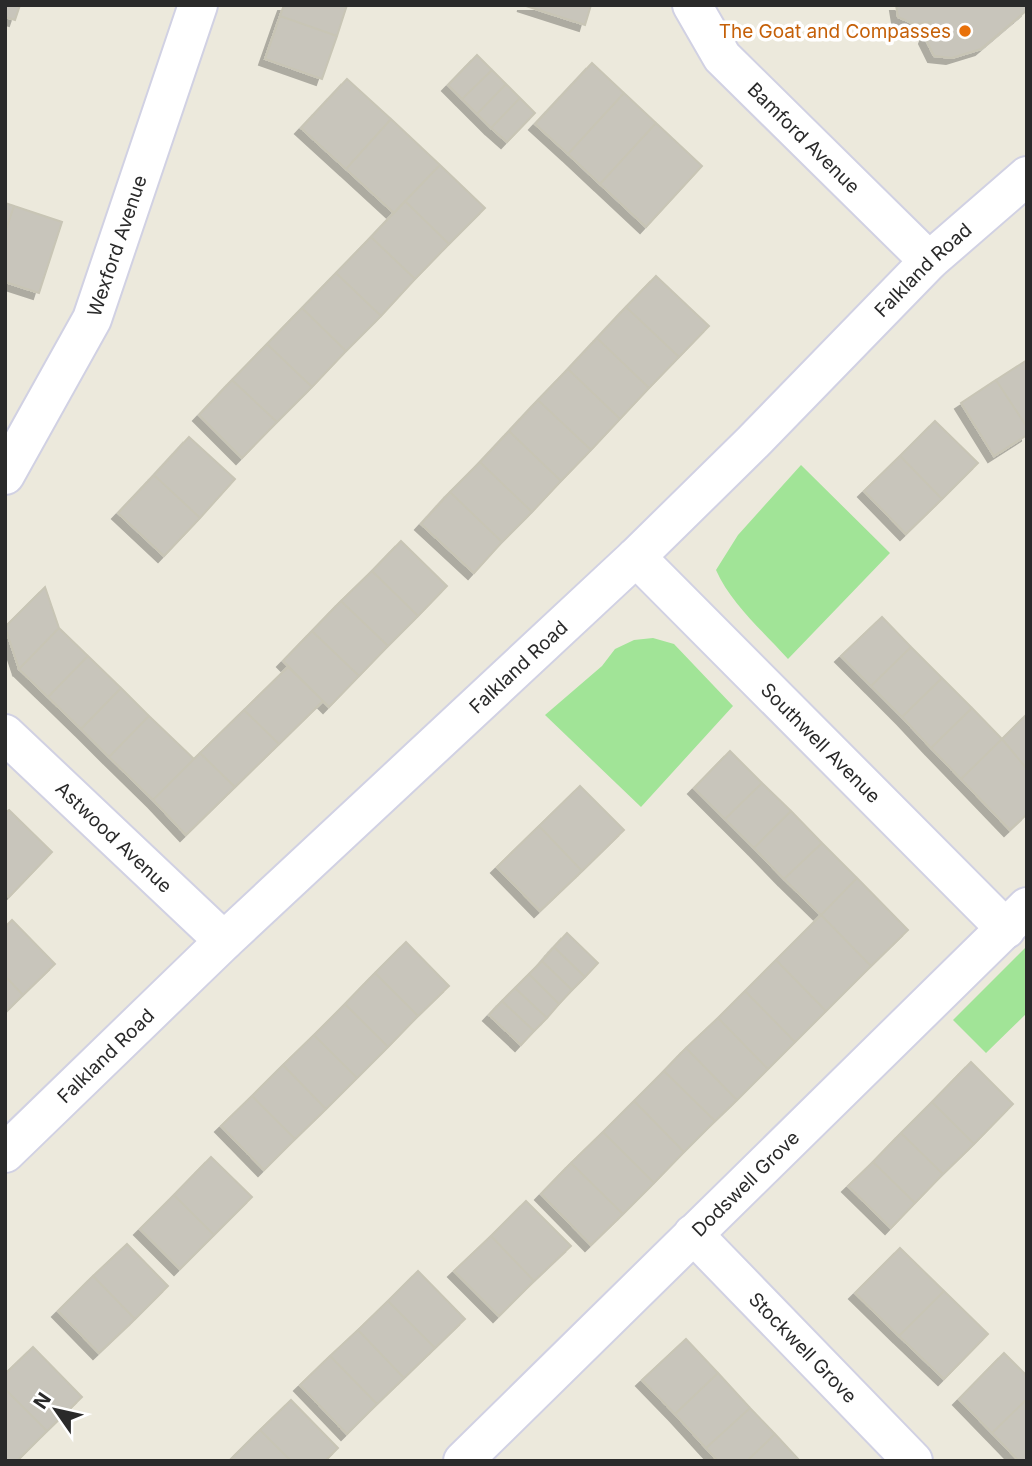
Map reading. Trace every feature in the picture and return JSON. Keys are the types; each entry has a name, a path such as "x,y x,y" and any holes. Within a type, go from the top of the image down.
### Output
{"street":[{"name":"Wexford Avenue","path":"5,475 92,319 198,5"},
{"name":"Bamford Avenue","path":"692,5 722,58 929,261"},
{"name":"Falkland Road","path":"5,1153 224,941 636,556 753,442 929,261 1027,176"},
{"name":"Southwell Avenue","path":"636,556 1016,918"},
{"name":"Astwood Avenue","path":"5,734 224,941"},
{"name":"Dodswell Grove","path":"463,1461 1016,918"},
{"name":"Stockwell Grove","path":"693,1234 913,1461"}],"green space":[{"path":"801,465 890,553 788,659 739,606 716,570 738,535"},
{"path":"653,638 674,644 733,706 641,807 545,715 602,666 615,649 634,640"},
{"path":"1027,946 1027,1013 986,1053 953,1020"}],"building":[{"path":"5,5 20,5 15,20 5,17"},
{"path":"284,5 347,5 337,36 280,16"},
{"path":"523,5 591,5 585,25"},
{"name":"The Goat and Compasses","path":"896,5 1027,5 1027,10 981,49 952,58 934,56 925,38 931,22 914,24 898,17"},
{"path":"280,16 337,36 322,79 265,59"},
{"path":"477,55 492,70 462,99 448,85"},
{"path":"592,63 624,93 568,154 535,124"},
{"path":"492,70 506,84 477,114 462,99"},
{"path":"347,79 391,119 346,169 301,128"},
{"path":"506,84 520,98 491,128 477,114"},
{"path":"624,93 656,123 600,184 568,154"},
{"path":"520,98 535,113 507,142 491,128"},
{"path":"391,119 440,165 394,213 346,169"},
{"path":"656,123 702,166 646,227 600,184"},
{"path":"440,165 485,208 449,244 405,201"},
{"path":"405,201 449,244 415,279 371,237"},
{"path":"5,203 14,206 5,233"},
{"path":"14,206 62,222 39,293 5,282 5,233"},
{"path":"371,237 415,279 381,316 336,273"},
{"path":"336,273 381,316 346,351 302,308"},
{"path":"656,276 709,326 679,357 626,307"},
{"path":"626,307 679,357 649,388 597,338"},
{"path":"302,308 346,351 312,387 267,344"},
{"path":"597,338 649,388 620,419 568,369"},
{"path":"267,344 312,387 277,422 232,380"},
{"path":"1027,360 1027,427 996,380"},
{"path":"568,369 620,419 591,450 538,400"},
{"path":"232,380 277,422 242,458 199,415"},
{"path":"996,380 1027,427 1027,435 994,456 961,403"},
{"path":"538,400 591,450 561,481 509,431"},
{"path":"935,421 978,463 942,499 900,456"},
{"path":"509,431 561,481 532,512 480,462"},
{"path":"189,437 235,479 200,518 154,475"},
{"path":"900,456 942,499 906,534 864,491"},
{"path":"480,462 532,512 502,542 450,492"},
{"path":"154,475 200,518 164,556 118,513"},
{"path":"450,492 502,542 474,573 421,524"},
{"path":"401,541 447,586 418,616 372,571"},
{"path":"372,571 418,616 388,646 341,601"},
{"path":"45,587 59,628 19,669 5,627"},
{"path":"341,601 388,646 359,676 312,631"},
{"path":"882,617 911,647 871,686 841,656"},
{"path":"59,628 88,656 48,697 19,669"},
{"path":"312,631 359,676 329,707 283,661"},
{"path":"911,647 942,678 902,717 871,686"},
{"path":"88,656 121,688 81,729 48,697"},
{"path":"288,667 323,701 279,744 244,710"},
{"path":"942,678 972,708 931,748 902,717"},
{"path":"121,688 149,716 109,757 81,729"},
{"path":"972,708 1002,739 961,779 931,748"},
{"path":"244,710 279,744 235,787 200,753"},
{"path":"1027,714 1027,769 1002,739"},
{"path":"149,716 194,759 153,800 109,757"},
{"path":"1002,739 1027,769 1027,814 1010,830 961,779"},
{"path":"730,751 762,783 725,819 694,788"},
{"path":"200,753 235,787 186,835 153,800"},
{"path":"762,783 791,811 754,848 725,819"},
{"path":"580,786 624,830 582,871 539,826"},
{"path":"9,810 52,852 9,897 5,893 5,813"},
{"path":"791,811 822,843 784,879 754,848"},
{"path":"539,826 582,871 540,911 497,867"},
{"path":"822,843 857,878 821,915 784,879"},
{"path":"857,878 908,930 871,966 821,915"},
{"path":"821,915 871,966 826,1011 776,960"},
{"path":"12,920 55,964 23,995 5,976 5,927"},
{"path":"567,933 598,963 585,977 554,947"},
{"path":"406,942 449,986 418,1016 375,973"},
{"path":"554,947 585,977 572,990 542,961"},
{"path":"776,960 826,1011 795,1042 745,991"},
{"path":"542,961 572,990 559,1004 529,974"},
{"path":"375,973 418,1016 388,1047 345,1004"},
{"path":"529,974 559,1004 547,1018 515,988"},
{"path":"5,976 23,995 5,1013"},
{"path":"515,988 547,1018 534,1031 502,1001"},
{"path":"745,991 795,1042 768,1069 718,1018"},
{"path":"502,1001 534,1031 521,1045 489,1015"},
{"path":"345,1004 388,1047 357,1078 314,1035"},
{"path":"718,1018 768,1069 737,1100 686,1048"},
{"path":"314,1035 357,1078 326,1109 283,1065"},
{"path":"686,1048 737,1100 715,1121 664,1071"},
{"path":"971,1062 1013,1104 974,1144 932,1102"},
{"path":"283,1065 326,1109 295,1139 252,1096"},
{"path":"664,1071 715,1121 684,1152 634,1101"},
{"path":"252,1096 295,1139 264,1170 221,1126"},
{"path":"634,1101 684,1152 654,1183 603,1132"},
{"path":"932,1102 974,1144 943,1174 901,1133"},
{"path":"603,1132 654,1183 623,1214 571,1163"},
{"path":"901,1133 943,1174 915,1203 873,1162"},
{"path":"211,1157 252,1197 214,1235 174,1195"},
{"path":"873,1162 915,1203 891,1228 848,1186"},
{"path":"571,1163 623,1214 591,1245 541,1194"},
{"path":"174,1195 214,1235 180,1269 140,1229"},
{"path":"526,1201 571,1246 534,1281 491,1236"},
{"path":"491,1236 534,1281 499,1316 454,1271"},
{"path":"127,1244 168,1286 135,1319 93,1276"},
{"path":"900,1248 944,1291 899,1336 855,1293"},
{"path":"418,1271 465,1319 435,1348 388,1301"},
{"path":"93,1276 135,1319 99,1353 58,1311"},
{"path":"944,1291 988,1334 944,1379 899,1336"},
{"path":"388,1301 435,1348 404,1378 358,1330"},
{"path":"358,1330 404,1378 377,1404 330,1356"},
{"path":"686,1339 718,1373 675,1414 642,1380"},
{"path":"33,1347 82,1397 47,1431 5,1389 5,1374"},
{"path":"1004,1353 1027,1376 1027,1399 992,1433 959,1399"},
{"path":"330,1356 377,1404 347,1434 300,1385"},
{"path":"718,1373 750,1408 706,1448 675,1414"},
{"path":"5,1389 47,1431 17,1461 5,1459"},
{"path":"1027,1399 1027,1461 1019,1461 992,1433"},
{"path":"291,1400 338,1448 325,1461 291,1461 260,1430"},
{"path":"750,1408 775,1434 747,1461 718,1461 706,1448"},
{"path":"260,1430 291,1461 230,1460"},
{"path":"775,1434 800,1461 747,1461"}],"place":[{"name":"The Goat and Compasses","path":"965,31"}]}
